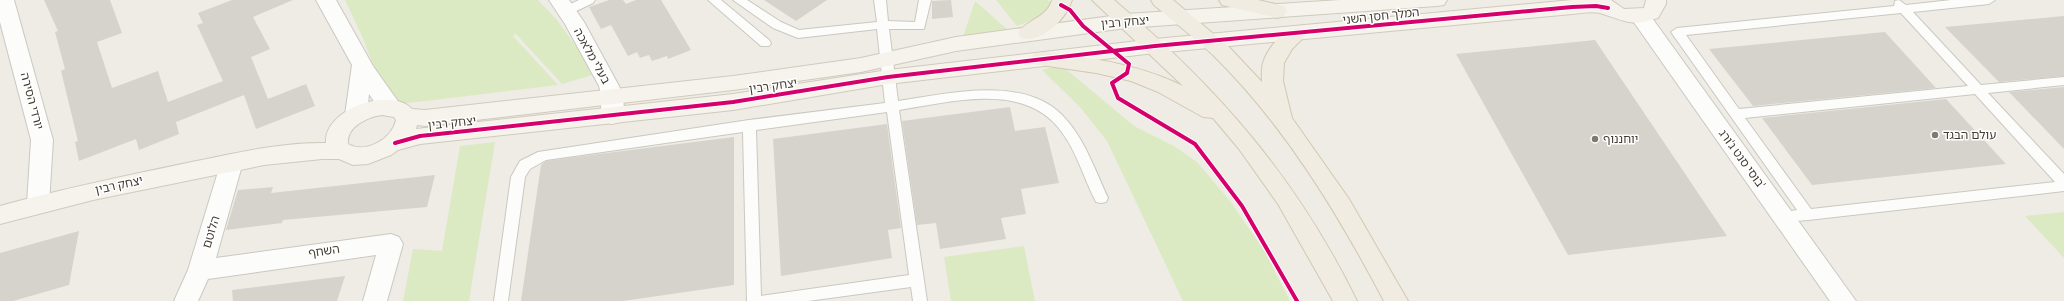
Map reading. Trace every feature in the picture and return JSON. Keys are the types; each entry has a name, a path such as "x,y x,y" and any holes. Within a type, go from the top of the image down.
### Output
{"main road":[{"path":"1028,33 1053,17 1060,9 1062,0"},
{"path":"1102,0 1155,46 1195,85 1225,118 1286,197 1345,301"},
{"path":"1161,0 1209,40 1230,60 1312,159 1341,204 1396,301"},
{"path":"1229,0 1277,11"},
{"path":"1283,123 1271,67 1275,56 1283,45 1297,34"},
{"path":"1042,58 1105,68 1145,78 1173,90 1225,118"}],"street":[{"name":"יורדי הסירה","path":"4,0 42,140 38,204"},
{"path":"326,0 340,21 362,65 379,94 398,111 407,123 405,131 395,143 379,152 358,156 340,142 356,115 362,65"},
{"name":"המלך חסן השני","path":"1180,17 1431,0"},
{"name":"המלך חסן השני","path":"1155,46 1209,40 1297,34 1572,7 1596,6 1604,4 1628,16 1655,5"},
{"name":"בעלי מלאכה","path":"562,5 603,72 612,106"},
{"name":"בוסי סנט ג'ורג'","path":"1655,5 1784,217 1844,301"},
{"name":"יצחק רבין","path":"398,111 425,118 612,106 741,101 888,67 942,47 1028,33 1126,20 1180,17"},
{"name":"יצחק רבין","path":"888,67 1042,58 1155,46"},
{"name":"יצחק רבין","path":"395,143 420,136 612,106"},
{"path":"356,115 369,109 398,111"},
{"name":"יצחק רבין","path":"0,215 108,187 236,162 314,150 340,142"},
{"name":"הלוטם","path":"186,301 200,270 236,162"},
{"name":"השחף","path":"200,270 277,258 391,244 375,301"}],"lane":[{"path":"562,5 589,0"},
{"path":"714,0 765,43"},
{"path":"739,0 777,25 798,34 882,25 920,26 925,0"},
{"path":"880,0 892,105 920,301"},
{"path":"1808,215 1677,32 1899,4 1989,0"},
{"path":"1899,4 2064,183"},
{"path":"1736,114 2064,81"},
{"path":"502,301 518,177 525,164 543,155 979,94 1024,100 1049,110 1067,129 1101,198"},
{"path":"750,126 754,301"},
{"path":"1784,217 2064,186"},
{"path":"764,301 917,280"}],"green space":[{"path":"345,0 538,0 557,20 596,74 562,84 516,34 513,36 558,85 406,103 386,97 361,34"},
{"path":"996,0 1048,0 1051,3 1042,16 1017,26"},
{"path":"975,1 1008,30 963,37"},
{"path":"1061,65 1134,126 1174,146 1197,162 1230,201 1265,252 1290,301 1183,301 1107,141 1080,107 1042,70"},
{"path":"495,142 469,301 403,301 413,249 442,251 460,146"},
{"path":"2064,212 2064,258 2025,216"},
{"path":"1024,246 1035,301 951,301 944,257"}],"building":[{"path":"44,0 110,0 122,33 97,42 112,88 158,71 168,102 223,81 197,25 203,23 198,13 232,0 293,0 253,17 270,49 251,57 268,99 306,84 315,106 256,129 244,95 176,122 179,134 139,150 136,139 79,161 75,142 78,141 61,71 65,69 55,32 58,31"},
{"path":"609,0 623,0 626,4 636,0 661,0 691,50 668,59 667,56 652,61 649,55 640,58 637,52 628,56 611,25 601,29 589,7"},
{"path":"764,0 827,0 796,21"},
{"path":"951,0 953,17 932,19 932,1"},
{"path":"2064,16 2064,76 1999,82 1945,27"},
{"path":"1885,32 1936,88 1753,106 1709,49"},
{"path":"1595,40 1727,236 1568,255 1456,54"},
{"path":"2064,87 2064,149 2009,92"},
{"path":"1946,99 2006,164 1812,185 1762,118"},
{"path":"1010,107 1015,131 1045,127 1059,183 1021,189 1026,214 1001,218 1006,239 940,249 936,223 917,225 902,121"},
{"path":"887,124 901,228 888,230 892,258 781,276 773,139"},
{"path":"734,137 734,285 623,301 521,301 541,165 546,161"},
{"path":"435,175 427,207 283,220 282,223 226,230 238,190 273,187 271,193"},
{"path":"79,231 69,285 13,301 0,301 0,253"},
{"path":"345,276 337,301 233,301 232,290"}],"cycle path":[{"path":"1061,5 1070,10 1083,26 1129,64 1127,73 1112,83 1118,98 1195,144 1242,206 1288,283 1297,301"},
{"path":"395,143 420,136 733,102 888,77 1155,46 1572,7 1596,6 1608,8"}],"place":[{"name":"עולם הבגד","path":"1935,135"},
{"name":"יוחננוף","path":"1595,139"}]}
